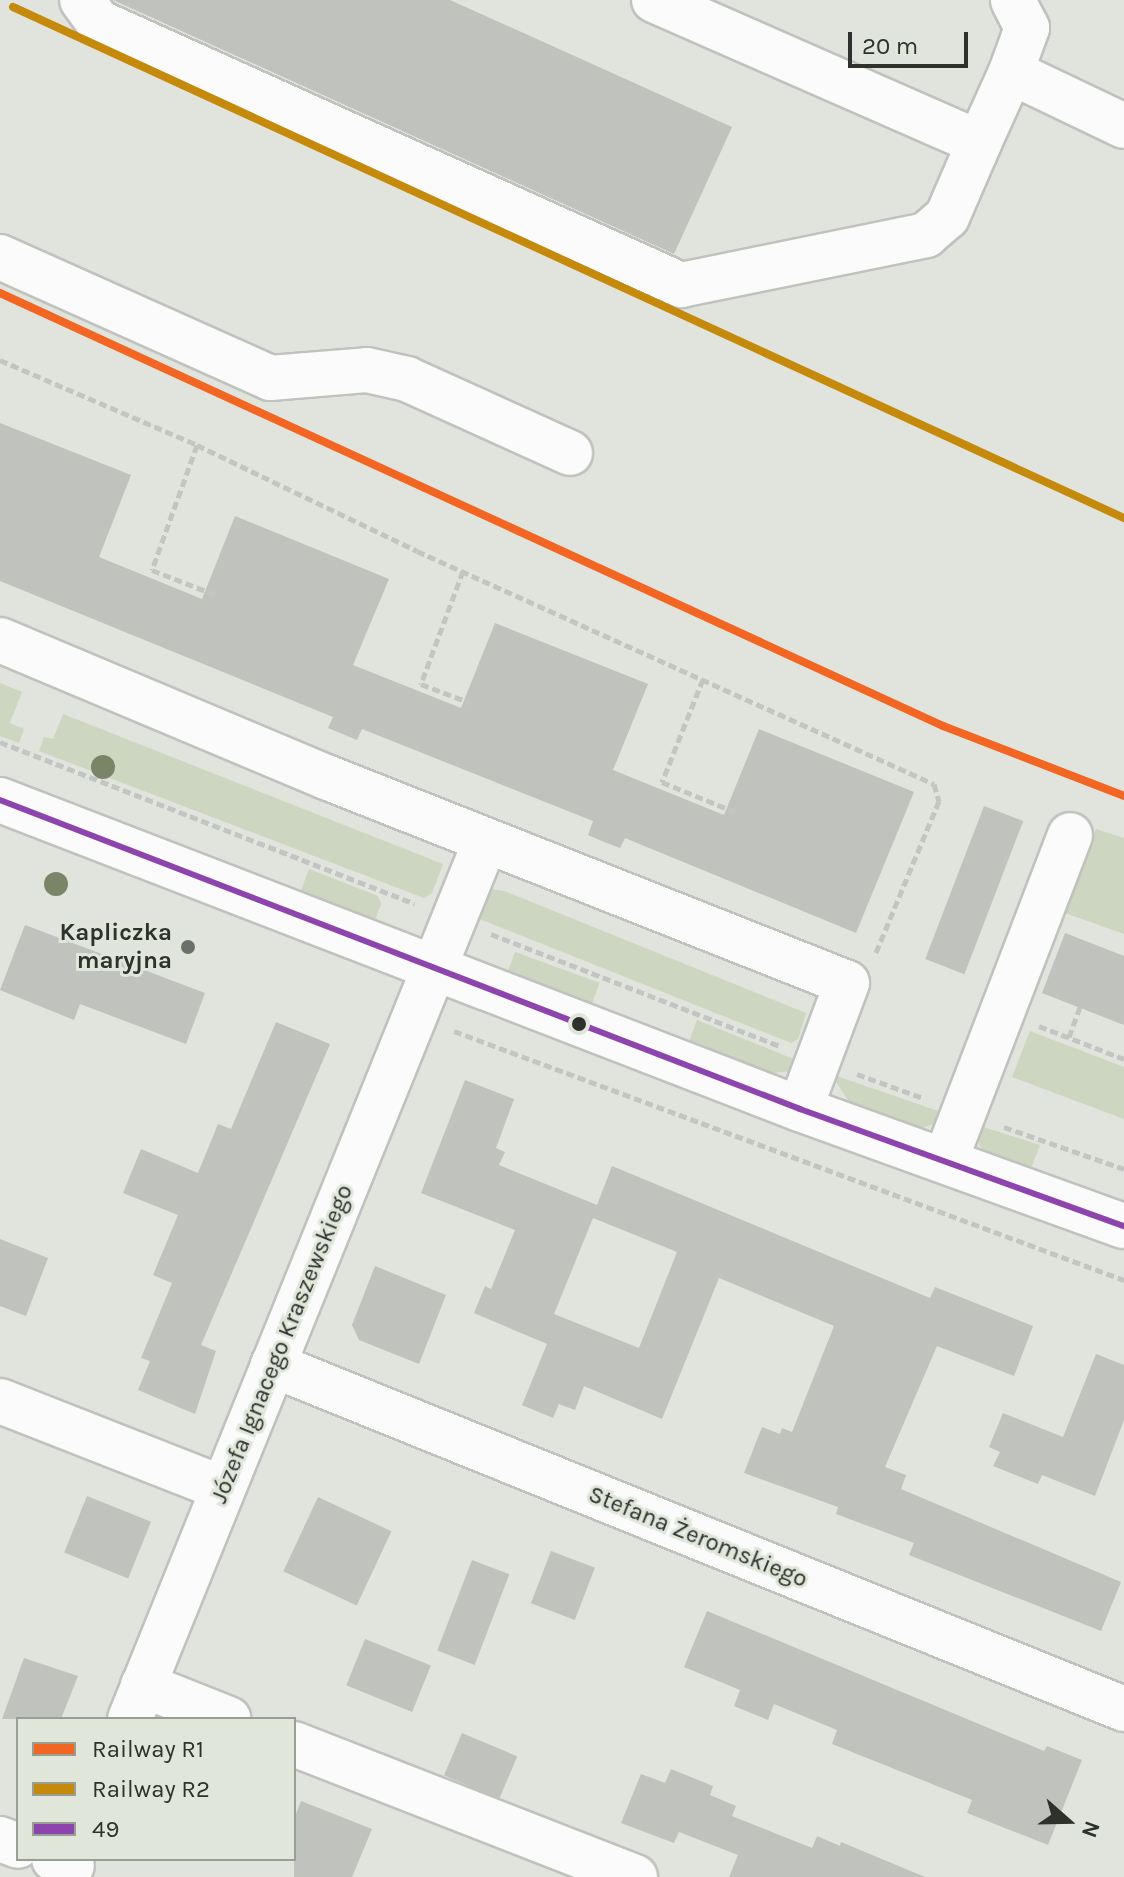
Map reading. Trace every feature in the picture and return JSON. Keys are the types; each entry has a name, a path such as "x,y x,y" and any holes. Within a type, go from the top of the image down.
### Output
{"street":[{"path":"82,0 98,22 681,285 926,235 947,217 1011,72 1027,9"},
{"path":"654,0 979,143"},
{"path":"1011,72 1124,126"},
{"path":"0,257 270,378 367,370 407,379 570,453"},
{"path":"0,640 486,840 847,983 800,1109"},
{"path":"0,800 436,971 800,1109 1124,1226"},
{"path":"945,1161 1070,835"},
{"name":"Józefa Ignacego Kraszewskiego","path":"136,1702 436,971 486,840"},
{"name":"Stefana Żeromskiego","path":"273,1365 1124,1709"},
{"path":"0,1401 222,1488"},
{"path":"136,1702 218,1717"},
{"path":"296,1745 635,1877"}],"path":[{"path":"0,360 197,445 463,571 934,784 939,791 870,966"},
{"path":"197,445 152,570 216,595"},
{"path":"463,571 421,684 471,703"},
{"path":"703,679 662,782 735,812"},
{"path":"0,742 819,1060"},
{"path":"1069,1037 1080,1007"},
{"path":"1003,1012 1124,1059"},
{"path":"440,1026 1124,1280"}],"green space":[{"path":"0,683 22,692 10,723 24,729 19,743 0,736"},
{"path":"63,714 443,864 432,893 424,898 39,751 44,737 53,739"},
{"path":"1096,829 1124,838 1124,934 1065,913"},
{"path":"309,869 378,896 381,904 373,925 299,896"},
{"path":"483,888 504,891 806,1013 798,1039 791,1043 472,916"},
{"path":"515,952 600,983 590,1008 506,977"},
{"path":"697,1020 801,1062 791,1071 766,1074 688,1045"},
{"path":"1030,1031 1124,1067 1124,1119 1012,1077"},
{"path":"831,1074 947,1114 938,1123 917,1129 851,1105"},
{"path":"977,1125 1040,1145 1030,1171 990,1157 979,1145"}],"building":[{"path":"113,0 450,0 732,127 674,254"},
{"path":"0,423 131,475 99,557 202,599 235,516 389,579 353,665 461,708 495,623 648,684 613,770 724,815 759,729 914,792 856,933 625,838 620,848 604,842 588,835 593,821 362,729 357,740 328,728 333,717 0,581"},
{"path":"984,806 1023,821 964,974 925,959"},
{"path":"25,925 205,993 186,1044 80,1004 74,1020 0,990"},
{"path":"1065,933 1124,956 1124,1025 1042,993"},
{"path":"276,1022 330,1044 201,1345 216,1351 195,1414 138,1390 150,1361 141,1358 172,1283 153,1275 178,1215 123,1193 141,1149 198,1173 218,1124 231,1129"},
{"path":"465,1080 514,1099 496,1148 505,1152 499,1165 597,1205 612,1166 930,1298 935,1287 1033,1326 1014,1376 937,1346 885,1467 906,1475 901,1489 1121,1582 1101,1631 909,1555 914,1543 836,1514 838,1507 744,1473 762,1427 780,1434 782,1428 792,1432 834,1326 719,1278 662,1419 584,1386 575,1410 559,1404 553,1418 522,1405 547,1344 474,1313 485,1286 491,1289 515,1230 421,1193","holes":["593,1218 677,1252 639,1348 554,1314"]},
{"path":"0,1239 48,1258 26,1316 0,1306"},
{"path":"375,1266 446,1295 419,1364 359,1340 352,1325"},
{"path":"1096,1354 1124,1365 1124,1420 1095,1496 1042,1475 1038,1484 993,1466 1000,1452 989,1447 1003,1413 1063,1437"},
{"path":"87,1496 151,1522 128,1578 64,1553"},
{"path":"318,1497 391,1531 357,1606 283,1571"},
{"path":"551,1551 595,1568 575,1620 531,1603"},
{"path":"472,1560 509,1574 475,1665 437,1651"},
{"path":"707,1611 1044,1751 1047,1746 1082,1760 1048,1845 967,1813 972,1800 832,1744 837,1730 774,1704 768,1720 734,1706 740,1690 684,1667"},
{"path":"365,1639 431,1666 412,1712 346,1685"},
{"path":"24,1658 78,1676 62,1717 2,1719"},
{"path":"462,1733 517,1756 499,1799 444,1775"},
{"path":"671,1769 713,1786 710,1795 736,1806 732,1816 812,1848 817,1836 840,1846 841,1842 925,1877 729,1877 738,1855 679,1832 674,1843 621,1823 641,1774 665,1783"},
{"path":"301,1801 372,1829 352,1877 294,1877 296,1814"}],"rail line":[{"name":"R2","path":"13,7 1124,518"},
{"name":"R1","path":"0,293 943,726 1124,796"}],"transit line":[{"name":"49","path":"0,800 800,1109 1124,1226"}],"place":[{"name":"Kapliczka maryjna","path":"188,947"}]}
